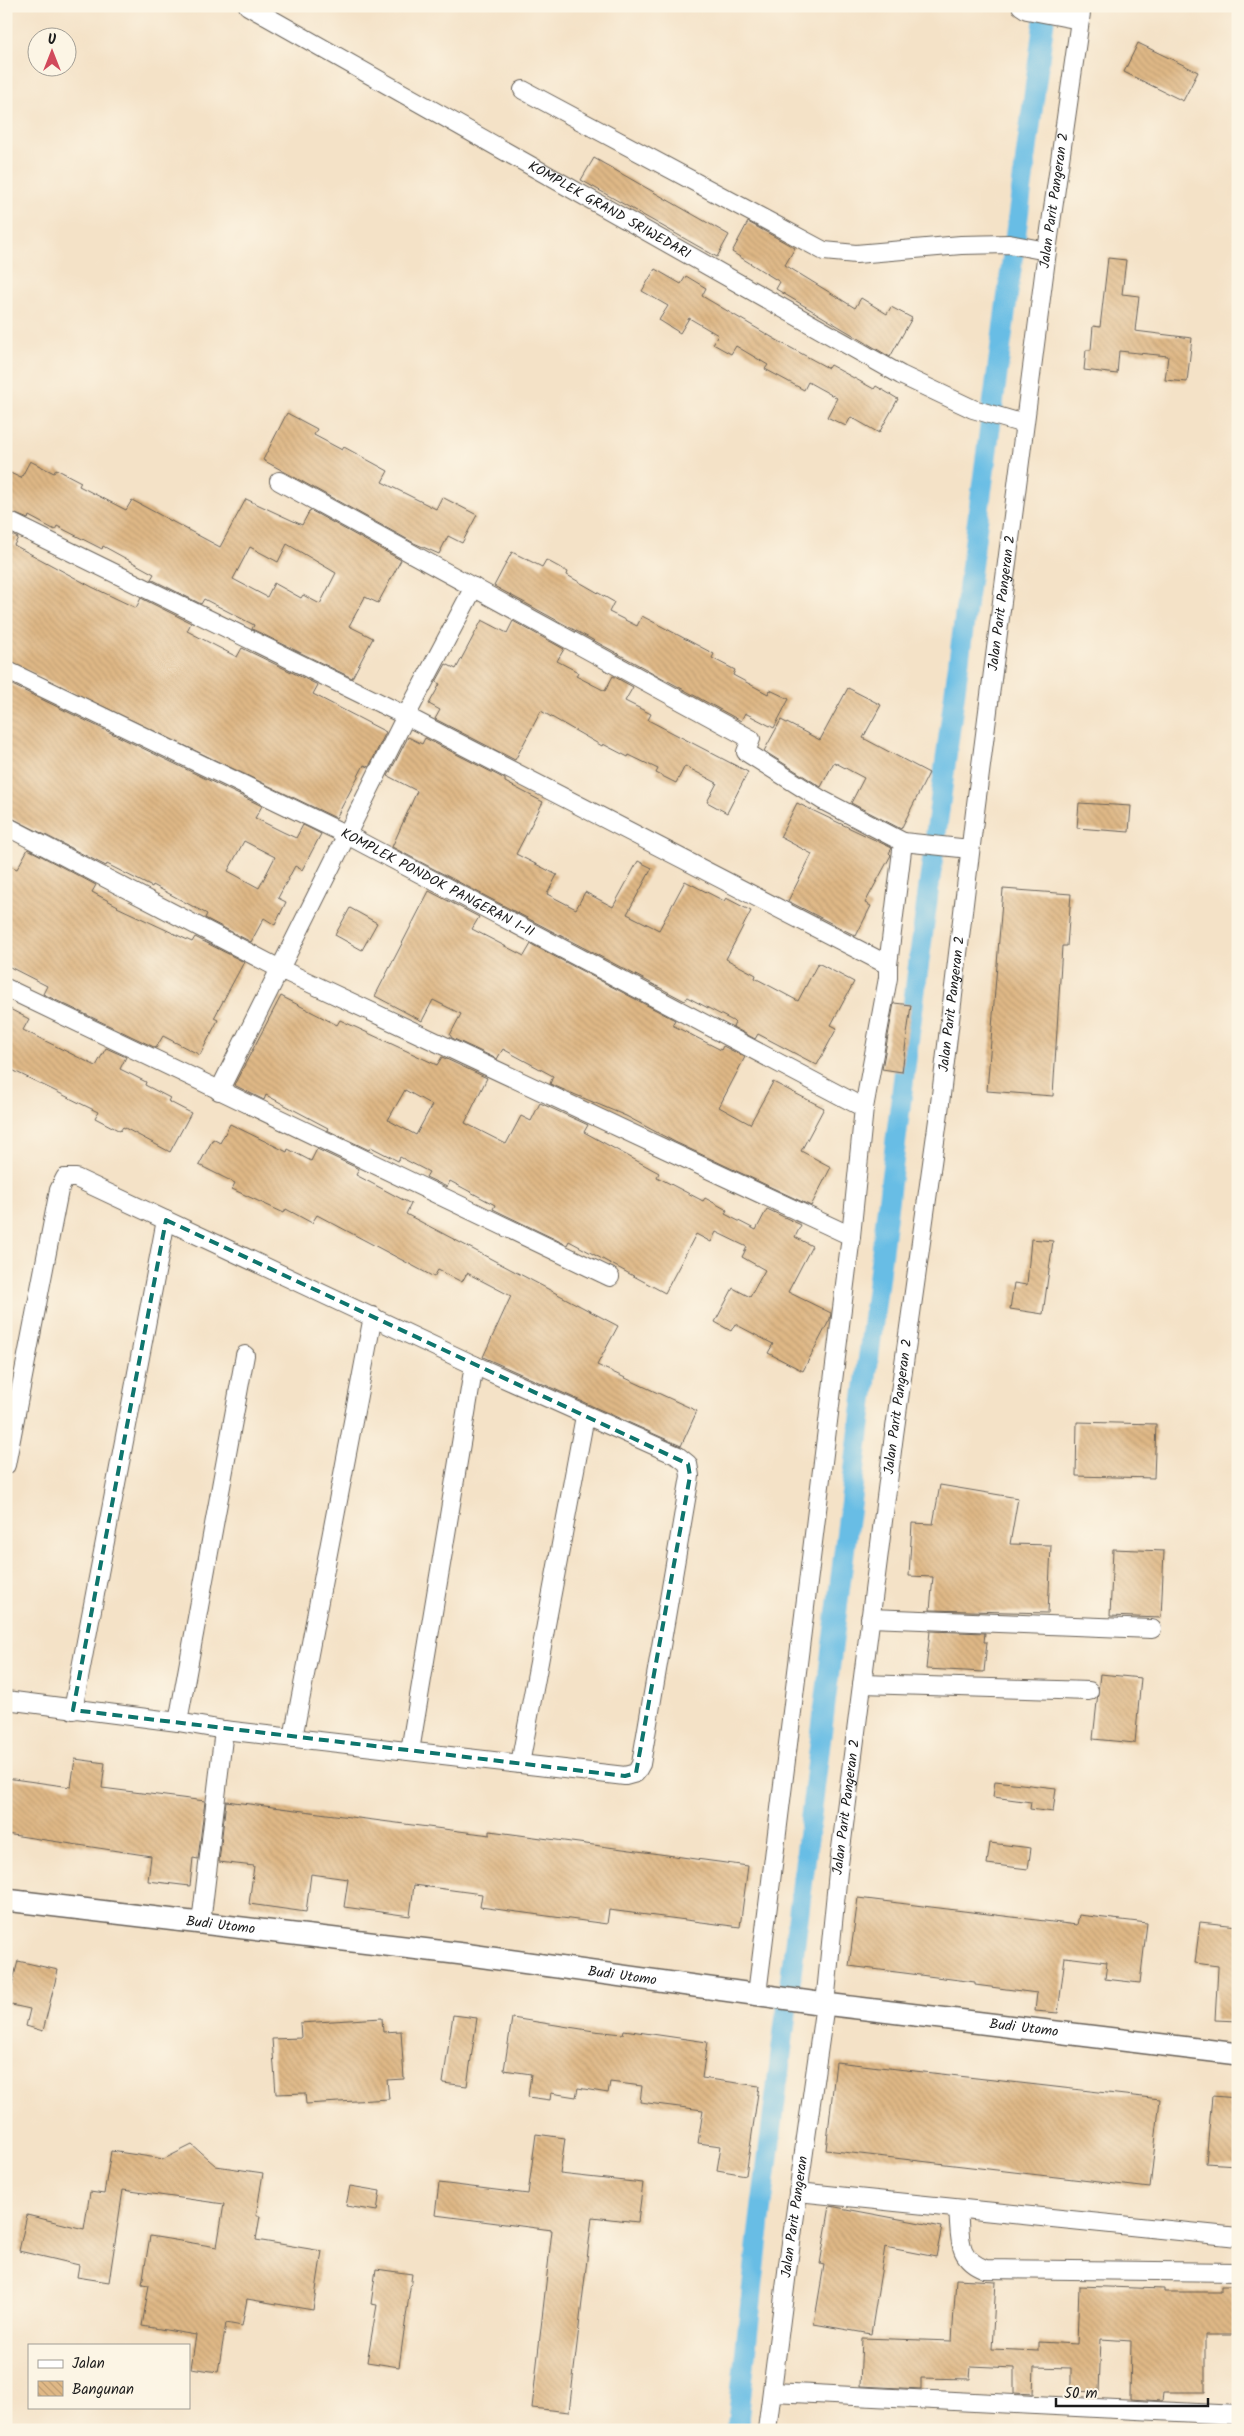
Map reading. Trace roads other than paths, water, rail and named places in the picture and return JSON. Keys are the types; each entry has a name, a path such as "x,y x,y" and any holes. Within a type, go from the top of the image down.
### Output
{"street":[{"name":"KOMPLEK GRAND SRIWEDARI","path":"248,6 901,375 973,409 1024,424"},
{"path":"1024,8 1075,15"},
{"name":"Jalan Parit Pangeran 2","path":"818,2003 838,1872 894,1435 938,1120 965,848 1024,424 1039,250 1075,15"},
{"path":"523,90 824,251 856,254 961,245 1009,244 1039,250"},
{"path":"279,481 752,739 746,752 822,800 909,842 965,848"},
{"path":"6,520 406,716 888,965"},
{"path":"219,1091 406,716 474,587"},
{"name":"KOMPLEK PONDOK PANGERAN I-II","path":"6,670 347,835 864,1108"},
{"path":"6,826 280,968 851,1236"},
{"path":"766,1995 864,1108 888,978 888,965 909,842"},
{"path":"6,988 610,1277"},
{"path":"6,1465 59,1190 65,1178 76,1178 584,1416 678,1456 688,1464 690,1476 641,1764 636,1773 625,1776 292,1738 6,1700"},
{"path":"73,1710 166,1220"},
{"path":"292,1738 373,1316"},
{"path":"178,1722 245,1355"},
{"path":"410,1751 474,1365"},
{"path":"520,1764 584,1416"},
{"path":"870,1618 1152,1628"},
{"path":"862,1684 1089,1691"},
{"path":"201,1923 224,1730"},
{"name":"Budi Utomo","path":"6,1900 453,1953 818,2003 1238,2054"},
{"name":"Jalan Parit Pangeran","path":"768,2430 798,2192 818,2003"},
{"path":"798,2192 1238,2237"},
{"path":"958,2209 962,2251 971,2264 984,2268 1238,2272"},
{"path":"773,2392 1238,2415"}],"waterway":[{"path":"737,2430 758,2237 908,1044 1046,6"}]}
